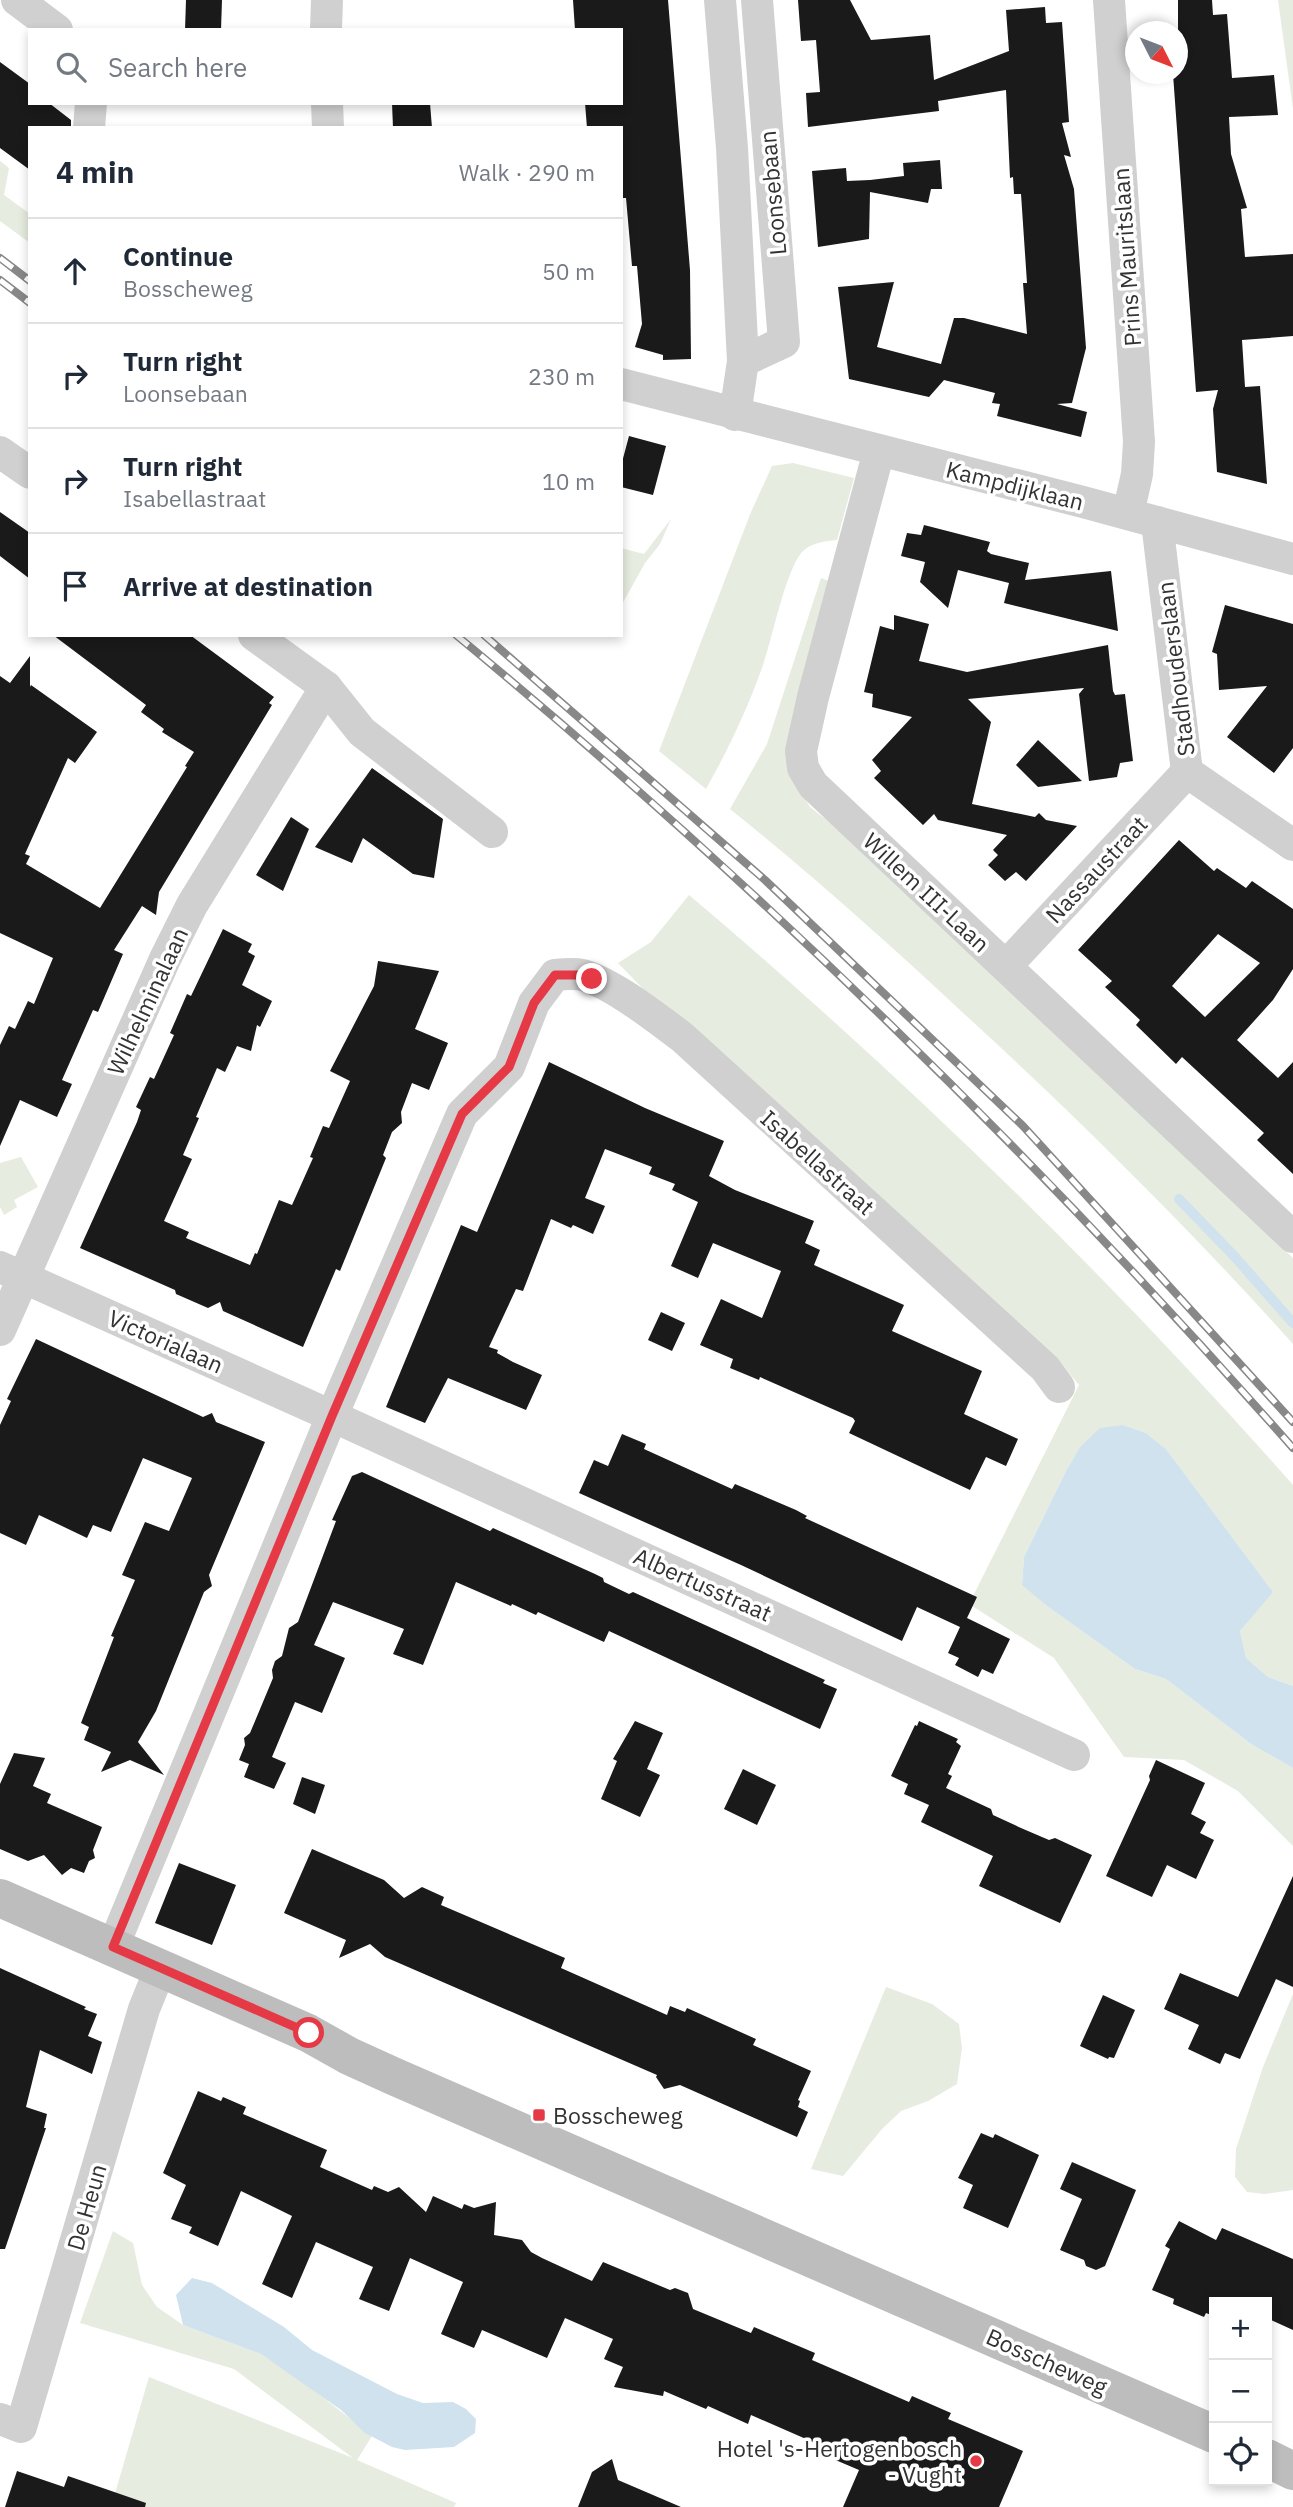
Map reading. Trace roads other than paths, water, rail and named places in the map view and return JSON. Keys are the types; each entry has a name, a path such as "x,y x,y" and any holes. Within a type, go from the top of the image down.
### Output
{"main road":[{"name":"Bosscheweg","path":"0,1898 309,2033 349,2056 393,2076 1209,2432"},
{"path":"1272,2460 1293,2471"}],"street":[{"path":"17,0 54,28"},
{"path":"326,28 327,0"},
{"name":"Loonsebaan","path":"720,0 732,148 743,361 735,415"},
{"name":"Loonsebaan","path":"743,361 784,342 757,0"},
{"name":"Prins Mauritslaan","path":"1109,0 1139,442 1137,474 1142,518"},
{"path":"89,126 91,105"},
{"path":"327,105 328,126"},
{"name":"Kampdijklaan","path":"623,385 1293,559"},
{"name":"Willem III-Laan","path":"879,451 813,697 801,751 803,768 813,785 1293,1237"},
{"path":"0,452 28,473"},
{"name":"Stadhouderslaan","path":"1142,518 1187,772 1293,845"},
{"path":"257,637 326,687 362,732 492,832"},
{"name":"Wilhelminalaan","path":"0,1330 12,1272 192,905 326,687"},
{"name":"Nassaustraat","path":"1006,966 1187,772"},
{"name":"Isabellastraat","path":"332,1416 462,1114 509,1067 534,1003 555,975 581,975 592,979 636,1004 682,1037 1035,1359 1059,1387"},
{"name":"Victorialaan","path":"12,1272 332,1416"},
{"path":"113,1947 332,1416"},
{"name":"Albertusstraat","path":"332,1416 1074,1755"},
{"name":"De Heun","path":"0,2419 20,2427 144,2009 161,1967"}],"water":[{"path":"1123,1425 1146,1433 1166,1449 1273,1592 1240,1631 1246,1658 1268,1677 1293,1686 1293,1768 1251,1744 1166,1679 1135,1669 1022,1585 1024,1557 1080,1447 1100,1428"},
{"path":"192,2278 212,2283 284,2327 312,2350 397,2394 423,2403 453,2402 466,2409 476,2419 475,2433 454,2447 405,2450 392,2447 365,2433 341,2410 261,2354 183,2325 176,2295"}],"waterway":[{"path":"1179,1199 1293,1323"}],"railway":[{"path":"0,258 28,279"},
{"path":"0,280 28,301"},
{"path":"458,637 678,826 891,1025 1095,1232 1293,1448"},
{"path":"486,637 765,880 1023,1126 1293,1422"}],"place":[{"name":"Bosscheweg","path":"539,2115"},
{"name":"Hotel 's-Hertogenbosch - Vught","path":"976,2461"}]}
